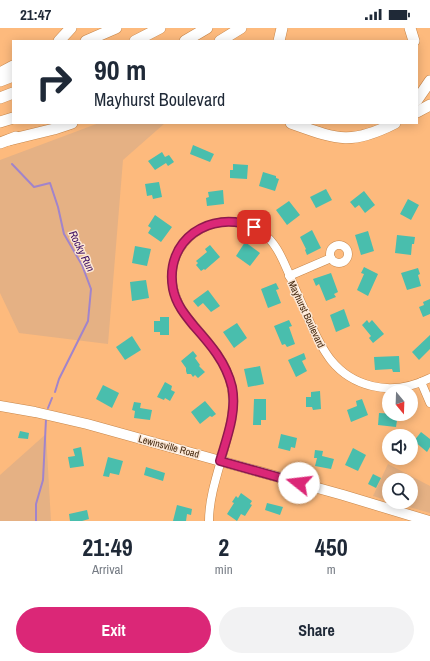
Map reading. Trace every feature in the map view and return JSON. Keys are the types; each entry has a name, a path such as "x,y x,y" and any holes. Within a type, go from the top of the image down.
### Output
{"highway":[{"path":"60,40 71,28"},
{"path":"88,40 116,28"},
{"path":"137,40 160,28"},
{"path":"186,40 207,28"},
{"path":"222,40 241,28"},
{"path":"279,40 282,28"},
{"path":"410,28 414,40"},
{"path":"93,40 103,34"},
{"path":"0,73 12,67"},
{"path":"0,81 12,76"},
{"path":"418,99 430,81"},
{"path":"0,98 12,93"},
{"path":"418,111 430,105"},
{"path":"0,122 12,118"},
{"path":"5,141 49,124"},
{"path":"5,141 69,124"},
{"path":"294,124 322,134 349,138 366,136 394,124"}],"main road":[{"name":"Lewinsville Road","path":"0,406 87,424 429,521"}],"street":[{"name":"Mayhurst Boulevard","path":"209,521 213,488 233,411 232,388 225,367 219,356 187,317 177,301 172,277 177,255 187,240 200,228 218,222 237,222 254,227 269,238 279,252 320,345 330,360 341,371 356,380 376,387 397,388 421,382 430,378"},
{"name":"Mayhurst Boulevard","path":"289,276 331,258"},
{"path":"421,382 430,403"}],"shaded area":[{"path":"96,124 164,124 123,160 108,344 19,333 0,293 0,160"},
{"path":"46,434 51,521 0,521 0,475"},
{"path":"388,465 390,465 405,473 384,473"},
{"path":"382,477 382,499 373,496"},
{"path":"418,480 430,486 430,513 416,509 418,509"}],"building":[{"path":"193,145 214,154 210,162 190,154"},
{"path":"162,152 165,157 169,155 174,162 168,166 166,163 155,170 148,161"},
{"path":"233,164 248,165 247,179 230,178 230,170 233,170"},
{"path":"263,172 276,176 276,178 279,179 275,191 259,186"},
{"path":"159,182 162,197 153,199 152,195 147,196 145,184"},
{"path":"326,189 332,200 316,208 310,197"},
{"path":"223,190 224,204 207,206 206,198 209,197 208,192"},
{"path":"364,191 375,205 365,213 359,205 355,208 350,202"},
{"path":"408,199 419,205 411,220 400,214"},
{"path":"289,201 300,215 287,225 276,210"},
{"path":"155,215 172,227 161,242 148,233 151,228 148,226"},
{"path":"312,230 321,248 307,255 306,249 300,237"},
{"path":"368,231 374,251 361,255 355,235"},
{"path":"397,235 415,237 414,244 412,244 411,255 395,253"},
{"path":"245,242 260,253 250,266 236,256"},
{"path":"210,245 220,257 205,270 204,269 201,271 196,265 198,263 196,261 207,252 205,249"},
{"path":"135,246 151,249 147,266 132,263"},
{"path":"364,267 378,274 368,296 357,290 364,274 361,273"},
{"path":"418,268 421,286 407,290 401,273"},
{"path":"331,273 338,292 334,294 336,297 326,301 319,284 316,286 313,279"},
{"path":"146,280 149,298 132,301 130,282"},
{"path":"276,283 279,289 276,290 281,303 268,308 261,289"},
{"path":"208,290 220,306 211,312 203,303 198,307 193,301"},
{"path":"430,299 430,314 423,317 419,307 424,305 423,302"},
{"path":"344,309 350,326 336,332 330,315"},
{"path":"160,317 169,317 169,335 160,335 160,332 154,332 154,321 160,321"},
{"path":"289,320 292,326 289,327 295,344 287,347 285,344 282,345 274,326"},
{"path":"367,320 369,323 372,320 384,334 373,343 369,338 371,336 362,325"},
{"path":"237,323 247,338 234,348 223,332"},
{"path":"430,335 430,349 419,360 412,352"},
{"path":"132,336 141,350 125,360 116,347"},
{"path":"193,351 197,356 195,358 200,365 199,366 205,372 198,378 195,375 193,377 191,374 187,374 186,368 181,361"},
{"path":"304,353 306,359 302,361 307,371 296,377 288,360"},
{"path":"399,356 400,372 393,372 392,369 375,370 374,357"},
{"path":"260,366 264,384 248,387 244,369"},
{"path":"165,382 172,386 171,390 175,392 170,401 165,398 164,400 157,397"},
{"path":"103,385 119,393 112,408 96,399"},
{"path":"320,391 321,409 313,410 312,407 306,407 306,397 311,397 311,392"},
{"path":"254,399 266,399 266,420 261,420 261,425 253,425"},
{"path":"362,399 368,415 351,422 347,410 357,406 356,401"},
{"path":"205,401 216,414 212,417 210,416 200,424 191,412"},
{"path":"134,402 141,403 140,408 152,410 150,420 134,418 135,411 132,410"},
{"path":"379,413 382,413 382,421 397,421 396,427 378,425"},
{"path":"20,431 29,433 28,439 18,438"},
{"path":"421,432 430,439 430,447 427,452 418,444 418,436"},
{"path":"281,434 297,438 295,448 291,447 290,451 278,448"},
{"path":"81,447 84,466 70,468 68,457 75,456 73,449"},
{"path":"353,448 366,455 358,471 345,465"},
{"path":"315,450 323,451 322,456 334,459 331,469 315,466 317,458 314,458"},
{"path":"108,457 123,461 119,475 110,473 109,477 103,476"},
{"path":"146,467 165,473 163,481 144,475"},
{"path":"373,474 381,478 376,488 368,484"},
{"path":"241,493 252,501 250,504 252,505 245,516 241,514 237,521 227,514 234,503 232,502 236,496 238,498"},
{"path":"267,503 283,507 280,515 265,510"},
{"path":"177,505 192,509 191,515 187,514 186,521 173,521"},
{"path":"87,510 89,519 82,521 70,521 69,514"}],"waterway":[{"name":"Rocky Run","path":"12,164 34,187 50,183 58,207 64,234 82,265 91,289 88,321 59,379 55,392"},
{"name":"Rocky Run","path":"48,408 52,398"},
{"name":"Rocky Run","path":"36,521 36,504 43,480 46,419"}],"route":[{"path":"254,227 228,221 209,224 200,228 193,233 181,247 174,264 172,281 177,301 181,309 219,356 225,367 232,388 233,411 220,461 299,483"}]}
